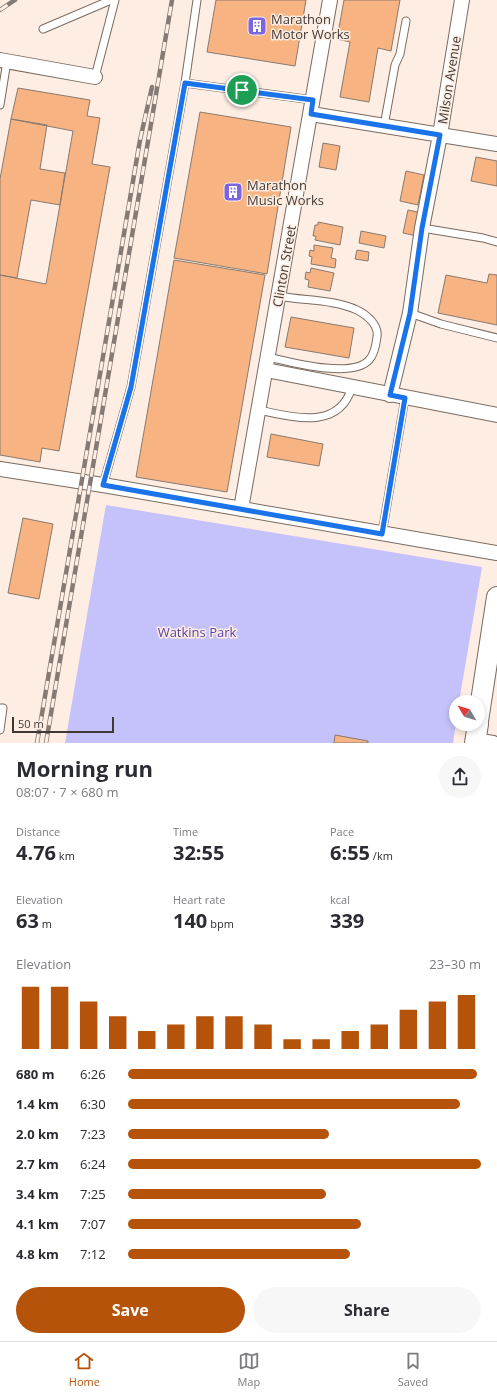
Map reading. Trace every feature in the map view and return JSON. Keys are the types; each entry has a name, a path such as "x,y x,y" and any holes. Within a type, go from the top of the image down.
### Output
{"street":[{"name":"Clinton Street","path":"241,509 330,0"},
{"name":"Milson Avenue","path":"390,395 410,313 422,228 440,135 462,0"},
{"path":"3,61 95,77"},
{"path":"312,107 384,126 497,144"},
{"path":"267,364 352,387 497,415"},
{"path":"0,469 103,485 497,554"},
{"path":"480,734 497,597"}],"lane":[{"path":"43,29 111,0"},
{"path":"95,77 115,0"},
{"path":"103,485 131,387 185,83 197,0"},
{"path":"384,126 395,65 400,54 406,21"},
{"path":"0,105 3,61"},
{"path":"185,83 312,107"},
{"path":"422,228 483,238 497,242"},
{"path":"267,364 345,370 359,366 369,360 376,347 378,335 374,324 362,313 346,305 279,296"},
{"path":"410,313 441,324 497,338"},
{"path":"259,410 309,418 320,417 342,408 349,397 352,387"},
{"path":"382,534 405,398"},
{"path":"0,708 3,708 0,730"}],"green space":[{"name":"Watkins Park","path":"106,505 482,567 460,695 449,695 449,731 455,731 453,743 65,743"}],"building":[{"name":"Marathon Motor Works","path":"216,0 306,0 295,66 207,52"},
{"path":"344,0 400,0 391,51 378,48 369,102 340,97 350,42 337,39"},
{"path":"18,88 90,100 87,116 100,118 92,164 110,167 59,451 42,448 40,462 0,455 0,275 46,284 73,131 11,119"},
{"name":"Marathon Music Works","path":"200,112 291,127 267,274 174,258"},
{"path":"11,119 47,125 40,169 65,173 60,205 31,200 17,278 0,275 0,179"},
{"path":"323,143 340,146 336,170 319,167"},
{"path":"476,157 497,161 497,186 471,181"},
{"path":"406,171 424,175 418,205 400,201"},
{"path":"408,210 422,213 417,236 403,233"},
{"path":"318,222 343,227 340,245 315,240 316,236 313,236 315,225 318,225"},
{"path":"361,231 386,236 384,248 359,243"},
{"path":"314,245 333,248 331,258 336,259 335,268 311,264 312,257 309,256 310,250 314,251"},
{"path":"357,250 369,252 368,261 355,259"},
{"path":"174,260 265,275 227,492 136,477"},
{"path":"311,268 334,273 330,291 308,287 309,280 305,279 306,272 310,273"},
{"path":"489,274 497,275 497,325 438,313 446,275 487,283"},
{"path":"291,317 354,328 349,358 285,347"},
{"path":"271,434 323,444 319,466 267,457"},
{"path":"23,518 53,524 39,599 8,593"},
{"path":"335,735 368,741 368,743 334,743"}],"railway":[{"path":"0,10 15,0"},
{"path":"46,743 172,0"},
{"path":"37,743 140,140 152,87"}],"place":[{"name":"Marathon Motor Works","path":"257,26"},
{"name":"Marathon Music Works","path":"233,192"}],"route":[{"path":"185,83 242,90 313,100 311,114 440,135 422,228 410,313 390,395 405,398 382,534 103,485 110,454 131,387 185,83"}]}
